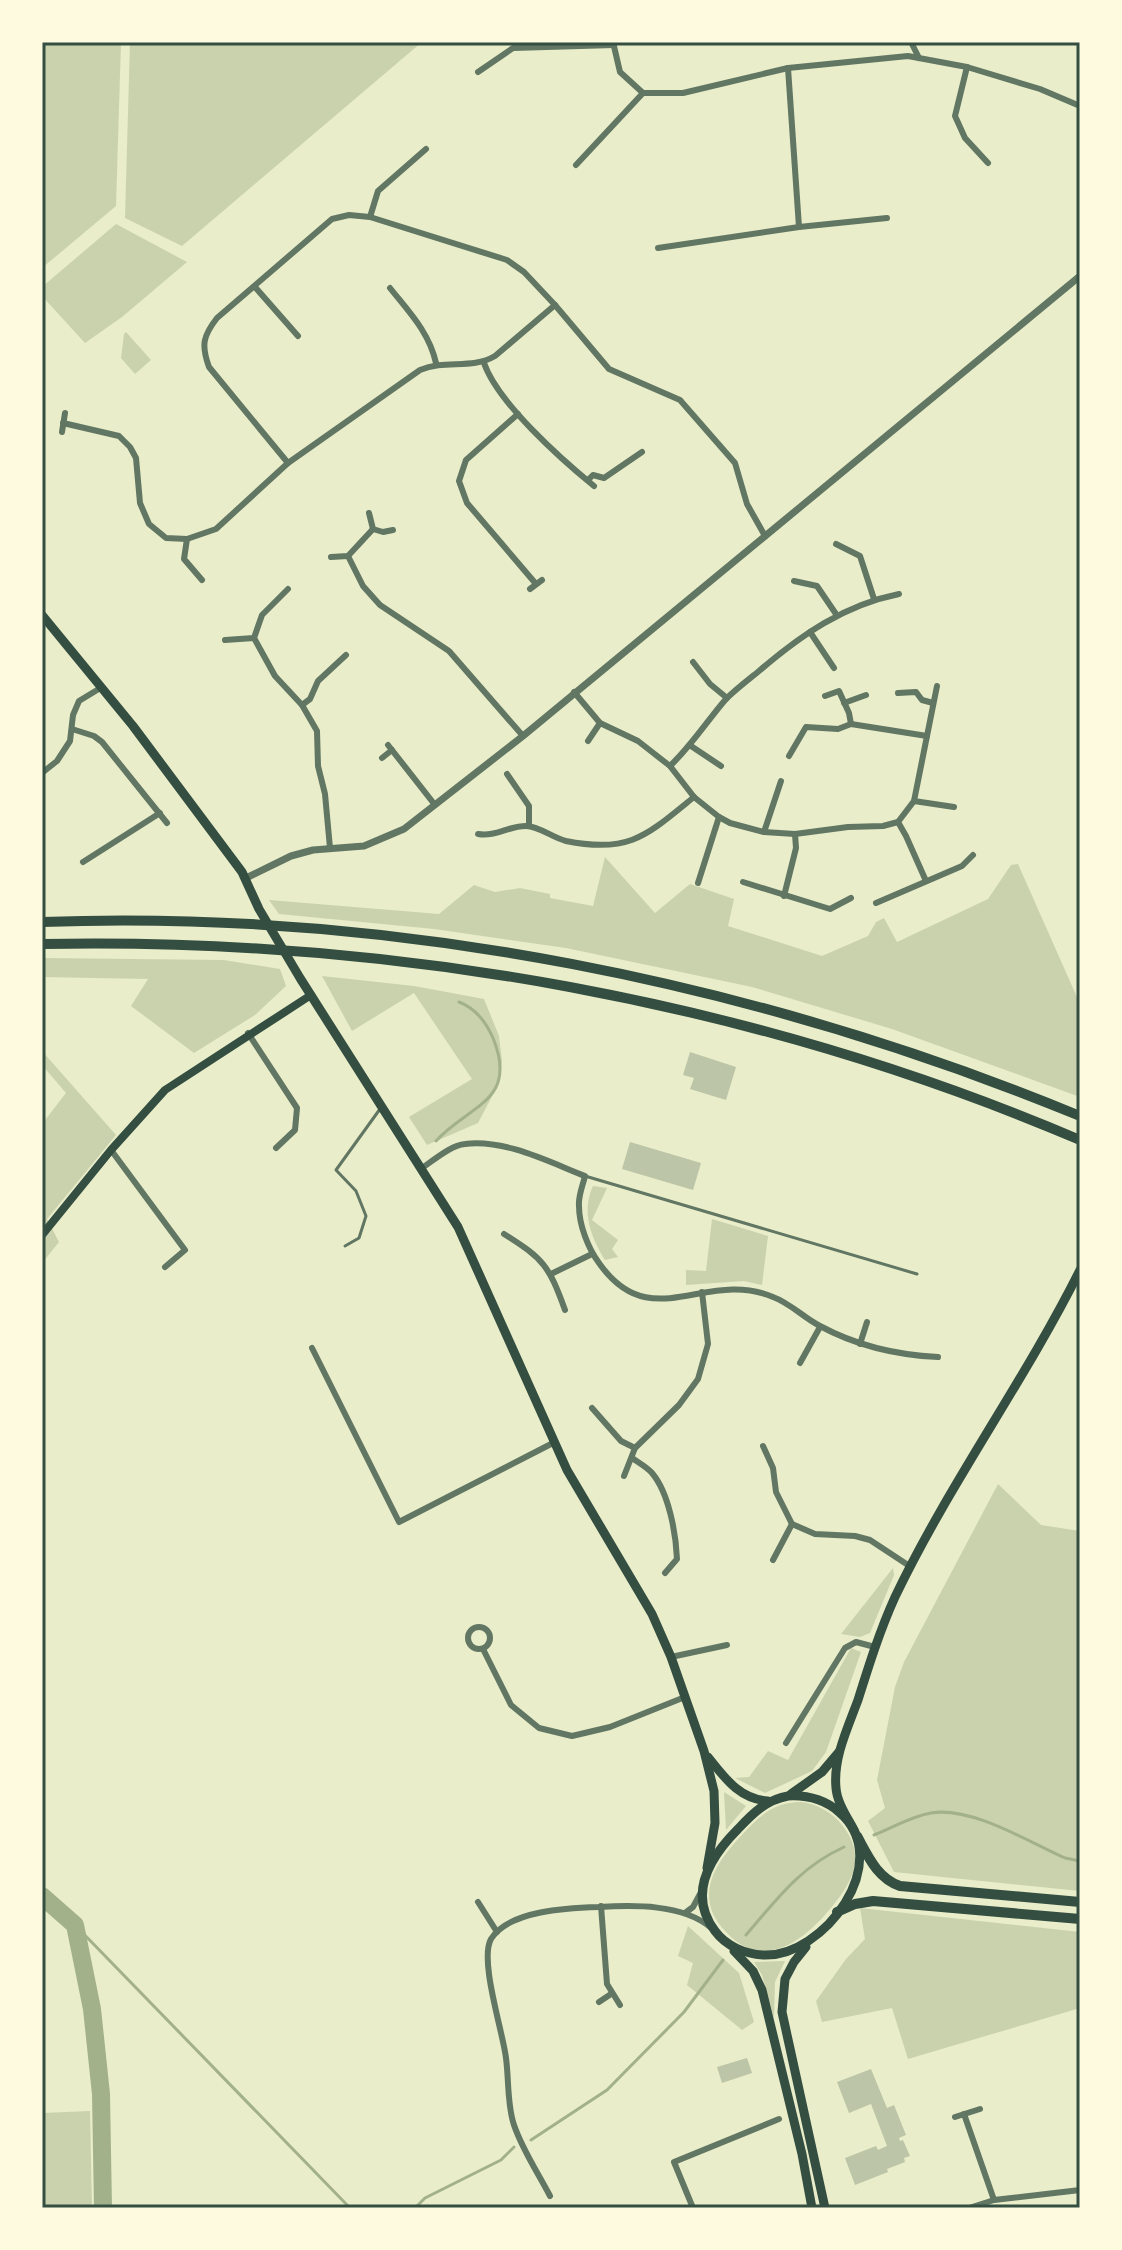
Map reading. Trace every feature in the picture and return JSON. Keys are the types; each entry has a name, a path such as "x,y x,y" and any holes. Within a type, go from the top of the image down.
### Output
{"highway":[{"path":"42,922 233,924 440,943 517,955 712,995 892,1047 1080,1116"},
{"path":"42,944 150,944 321,954 505,976 622,998 712,1019 890,1069 1080,1140"},
{"path":"856,1834 876,1868 895,1884 1080,1902"},
{"path":"837,1912 873,1901 1080,1919"}],"main road":[{"path":"42,615 147,743 246,878 259,909 422,1168 468,1248 553,1443 582,1499 652,1614 671,1657 712,1783 716,1811 703,1887 706,1915 721,1938 749,1965 762,1990 812,2208"},
{"path":"42,1235 165,1090 248,1033 311,995"},
{"path":"825,2208 781,2004 787,1973 850,1896 857,1879 860,1861 856,1834 836,1792 841,1750 875,1647 911,1567 980,1444 1044,1340 1080,1270"},
{"path":"788,1796 822,1772 841,1750"},
{"path":"704,1751 738,1791 759,1800 809,1796 826,1803 846,1818 856,1834"},
{"path":"707,1868 717,1851 748,1817 771,1800"},
{"path":"721,1938 750,1954 767,1956 795,1949 814,1938"}],"street":[{"path":"911,42 919,58"},
{"path":"478,72 513,48 613,43 620,72 643,93 683,93 788,68 908,56 967,67 1040,89 1080,106"},
{"path":"967,67 955,116 965,138 988,163"},
{"path":"788,68 799,227"},
{"path":"576,165 643,93"},
{"path":"370,217 378,191 426,149"},
{"path":"288,463 209,367 204,353 205,334 217,318 332,219 349,215 370,217 507,260 524,272 609,369 680,400 735,463 747,504 765,536"},
{"path":"658,248 799,227 887,218"},
{"path":"246,878 291,856 330,848 364,846 404,829 523,736 1080,276"},
{"path":"255,287 298,336"},
{"path":"390,288 425,331 436,363"},
{"path":"389,305 398,298"},
{"path":"63,423 119,436 136,458 140,503 149,524 166,538 187,539 216,529 288,463 420,370 436,363 484,363 555,305"},
{"path":"484,363 518,414 553,451 594,486"},
{"path":"62,432 65,413"},
{"path":"518,414 466,460 459,481 467,503 536,584"},
{"path":"588,480 593,475 604,478 642,452"},
{"path":"136,458 146,454"},
{"path":"271,478 277,486"},
{"path":"369,513 373,529"},
{"path":"373,529 383,532 393,530"},
{"path":"331,557 348,556 373,529"},
{"path":"187,539 184,559 202,580"},
{"path":"836,544 860,556 874,599"},
{"path":"348,556 363,586 380,605 449,651 523,736"},
{"path":"794,581 817,586 836,614"},
{"path":"288,589 262,615 254,638 275,676 302,705 317,731 318,766 325,794 330,848"},
{"path":"670,766 691,746 727,698 810,632 836,614 874,599 899,594"},
{"path":"810,632 834,668"},
{"path":"225,640 254,638"},
{"path":"302,705 310,699 318,681 346,655"},
{"path":"693,662 710,684 727,698"},
{"path":"574,692 600,723 638,741 670,766 694,797 719,817 764,832 795,834 898,822 914,801 937,686"},
{"path":"42,773 57,761 70,741 73,715 79,701 102,687"},
{"path":"825,696 839,691 851,724"},
{"path":"898,693 916,692 922,700 933,703"},
{"path":"844,703 866,695"},
{"path":"588,741 600,723"},
{"path":"789,756 806,727 838,729 851,724 927,736"},
{"path":"72,729 102,742 167,823"},
{"path":"691,746 721,766"},
{"path":"382,758 390,748 435,805"},
{"path":"507,774 529,806 529,826"},
{"path":"764,832 781,781"},
{"path":"478,834 492,836 516,827 529,826 563,840 603,846 641,839 694,797"},
{"path":"914,801 954,807"},
{"path":"83,862 160,813"},
{"path":"698,883 719,817"},
{"path":"898,822 926,881"},
{"path":"784,896 796,848 795,834"},
{"path":"95,854 99,862"},
{"path":"876,903 962,866 973,855"},
{"path":"743,882 830,909 851,898"},
{"path":"248,1033 297,1108 295,1130 276,1148"},
{"path":"422,1168 462,1144 492,1144 529,1154 585,1176 578,1205 592,1254 608,1276 631,1295 659,1300 734,1288 773,1297 820,1327 860,1344 901,1355 938,1357"},
{"path":"111,1150 185,1250 165,1267"},
{"path":"504,1234 536,1254 551,1274 565,1310"},
{"path":"551,1274 592,1254"},
{"path":"624,1476 635,1448 679,1405 698,1379 708,1344 702,1292"},
{"path":"860,1344 867,1322"},
{"path":"800,1363 820,1327"},
{"path":"312,1348 399,1522 553,1443"},
{"path":"925,1357 925,1367"},
{"path":"592,1408 621,1441 635,1448"},
{"path":"602,1422 610,1416"},
{"path":"763,1446 773,1468 776,1492 792,1524 815,1534 870,1540 911,1567"},
{"path":"632,1458 649,1469 657,1480 676,1533 677,1559 665,1573"},
{"path":"773,1468 780,1463"},
{"path":"671,1518 681,1514"},
{"path":"773,1560 792,1524"},
{"path":"786,1743 845,1648 856,1642 875,1647"},
{"path":"671,1657 727,1645"},
{"path":"483,1649 511,1705 539,1728 572,1736 610,1727 685,1697"},
{"path":"685,1913 696,1902 703,1887"},
{"path":"478,1902 497,1932"},
{"path":"601,1906 607,1984 620,2005"},
{"path":"550,2196 513,2121 506,2056 487,1961 490,1941 497,1932 548,1909 601,1906 685,1913 702,1921 721,1938"},
{"path":"599,2002 611,1994"},
{"path":"955,2117 980,2109"},
{"path":"964,2114 992,2203"},
{"path":"693,2208 674,2162 779,2119"},
{"path":"969,2208 1080,2190"}],"lane":[{"path":"345,1246 359,1238 366,1216 356,1191 336,1170 382,1106"},
{"path":"585,1176 917,1274"}],"green space":[{"path":"42,42 121,42 116,206 42,268"},
{"path":"130,42 422,42 182,246 125,218"},
{"path":"116,224 187,262 122,317 85,343 42,296 42,287"},
{"path":"126,332 151,360 135,374 121,358"},
{"path":"605,857 655,913 690,884 734,899 728,926 822,956 868,936 876,922 884,918 897,942 988,899 1011,865 1018,864 1080,1004 1080,1097 892,1029 752,987 566,948 434,929 279,914 269,900 439,914 474,885 495,892 520,888 550,894 550,898 593,906"},
{"path":"42,958 224,960 280,969 286,986 255,1015 194,1053 131,1006 148,979 42,977"},
{"path":"322,976 414,986 484,999 499,1036 502,1061 499,1083 478,1123 427,1145 409,1117 472,1079 414,993 352,1031"},
{"path":"42,1051 116,1135 47,1219 59,1242 42,1263 42,1124 66,1093 42,1065"},
{"path":"593,1186 607,1188 592,1220 618,1240 612,1249 618,1257 605,1260 592,1233 588,1205"},
{"path":"712,1219 768,1236 762,1285 744,1281 686,1285 686,1270 706,1271"},
{"path":"998,1484 1041,1525 1080,1531 1080,1891 894,1872 868,1821 885,1808 877,1780 895,1687 904,1662"},
{"path":"893,1568 894,1575 870,1633 860,1637 841,1634"},
{"path":"851,1648 861,1652 826,1752 812,1771 765,1793 735,1778 749,1777 768,1751 788,1760"},
{"path":"724,1792 746,1806 726,1830"},
{"path":"801,1802 824,1809 842,1825 854,1850 852,1873 841,1895 814,1927 791,1944 778,1949 752,1949 739,1943 716,1919 709,1894 715,1870 760,1817 782,1805"},
{"path":"860,1908 1080,1932 1080,2008 908,2059 892,2008 822,2022 816,2001 846,1959 865,1939"},
{"path":"688,1926 739,1973 754,2022 742,2030 687,1985 693,1963 678,1956"},
{"path":"785,1961 775,1982 774,2018 762,1975 754,1962"},
{"path":"90,2111 92,2208 42,2208 42,2113"}],"building":[{"path":"690,1052 736,1067 726,1100 690,1089 694,1078 683,1075"},
{"path":"630,1142 701,1163 693,1190 622,1169"},
{"path":"747,2058 752,2073 722,2083 717,2067"},
{"path":"871,2069 887,2108 894,2105 906,2135 899,2138 910,2156 904,2158 905,2162 887,2169 888,2172 855,2185 845,2158 876,2146 878,2150 887,2146 871,2104 849,2113 837,2082"}],"waterway":[{"path":"436,1141 486,1100 500,1076 499,1059 490,1032 475,1012 459,1002"},
{"path":"874,1835 917,1817 947,1812 981,1820 1065,1858 1080,1861"},
{"path":"746,1935 802,1874 844,1847"},
{"path":"42,1896 75,1925 92,2009 101,2094 103,2208"},
{"path":"75,1925 350,2208"},
{"path":"531,2140 607,2090 684,2012 723,1960"},
{"path":"415,2208 425,2198 501,2160 514,2147"}]}
